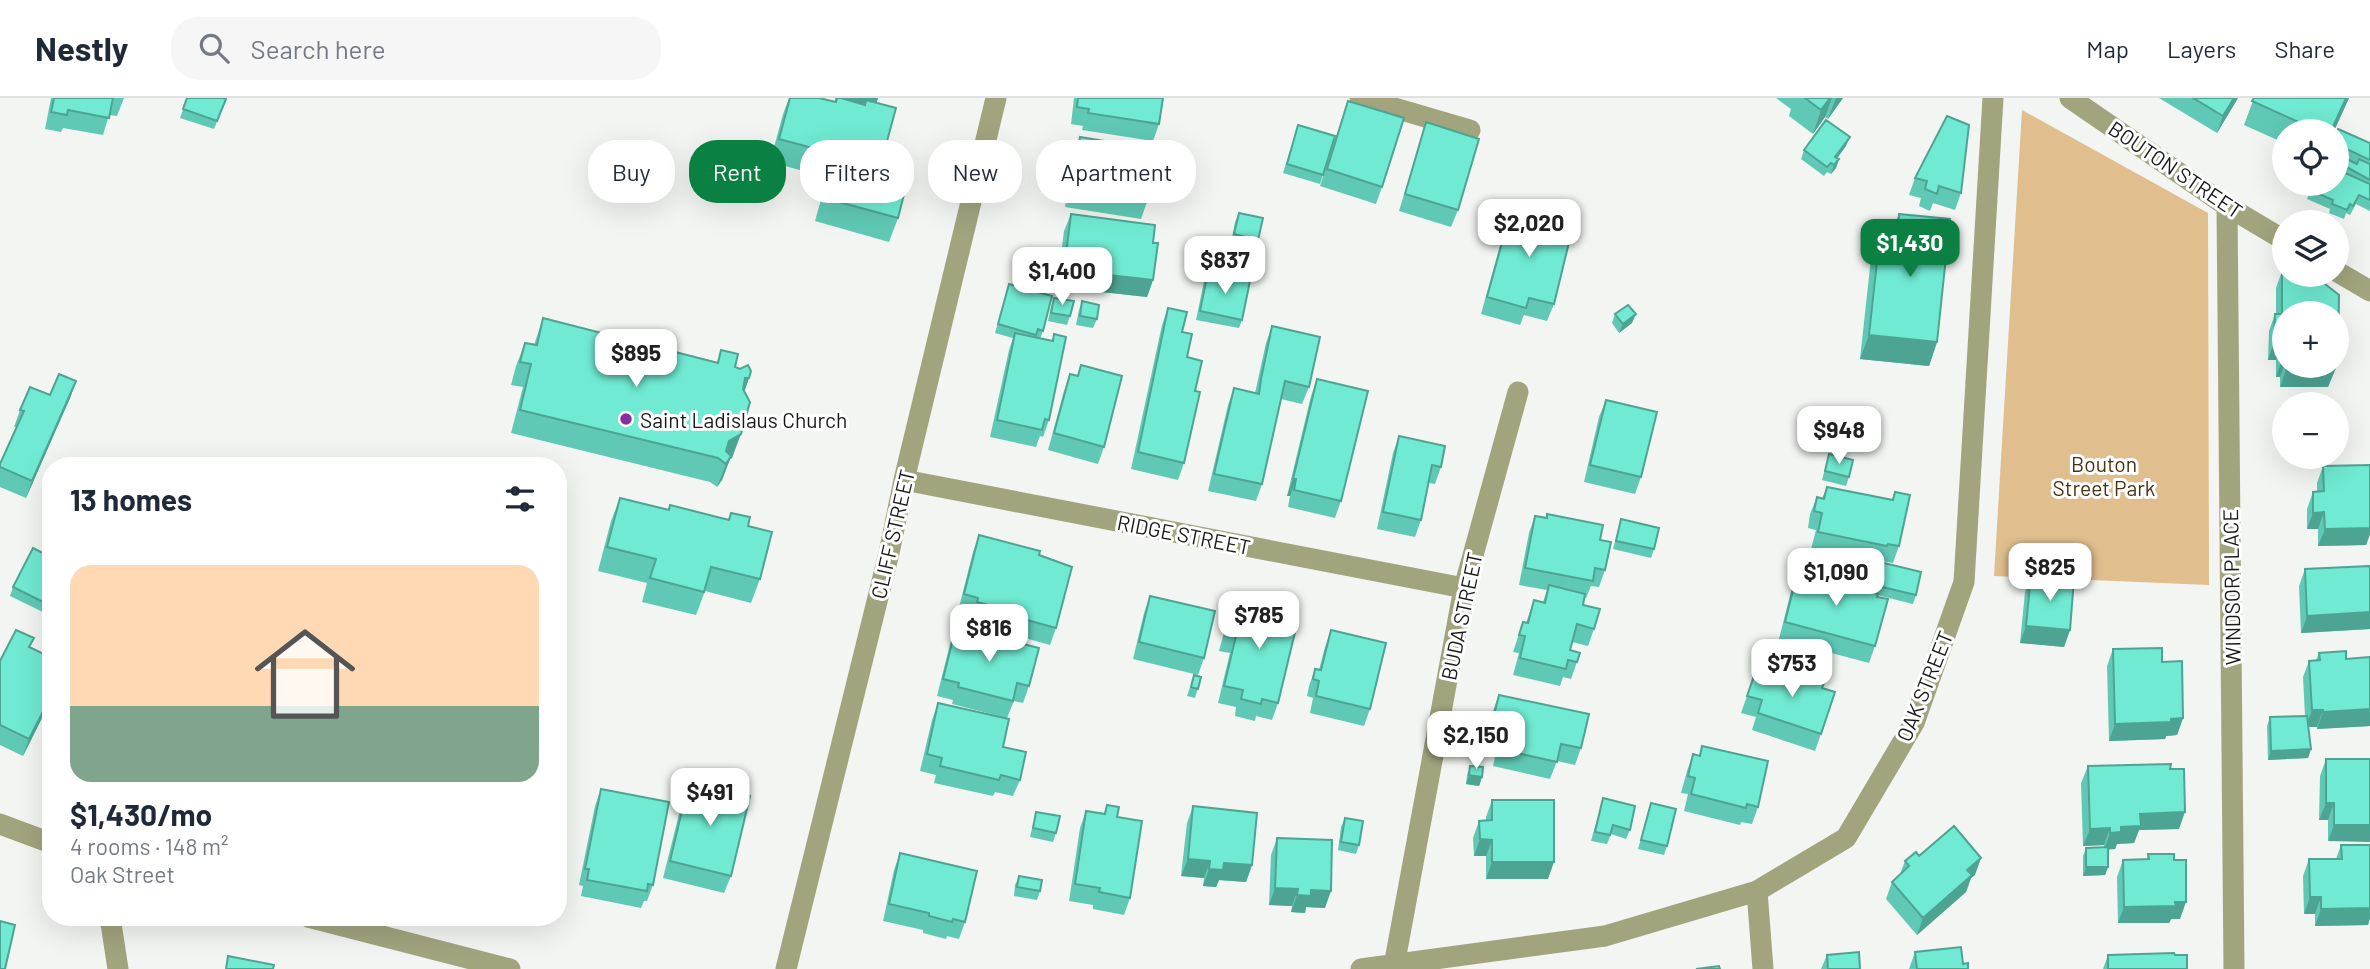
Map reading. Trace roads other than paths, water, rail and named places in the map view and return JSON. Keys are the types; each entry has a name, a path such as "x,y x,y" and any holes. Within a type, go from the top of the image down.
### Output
{"street":[{"name":"CLIFF STREET","path":"786,969 889,553 904,480 996,98"},
{"path":"1360,98 1470,130"},
{"name":"OAK STREET","path":"1361,969 1605,936 1757,891 1846,838 1914,723 1964,582 1993,98"},
{"name":"BOUTON STREET","path":"2070,98 2095,105 2227,206 2272,233"},
{"name":"WINDSOR PLACE","path":"2227,206 2234,969"},
{"path":"2349,279 2370,291"},
{"name":"BUDA STREET","path":"1394,966 1464,589 1518,392"},
{"name":"RIDGE STREET","path":"904,480 1464,589"},
{"path":"0,824 42,840"},
{"path":"1757,891 1763,969"},
{"path":"111,926 118,969"},
{"path":"343,926 510,969"}],"place":[{"name":"Saint Ladislaus Church","path":"626,419"}],"park label":[{"name":"Bouton Street Park","path":"2104,475"}]}
